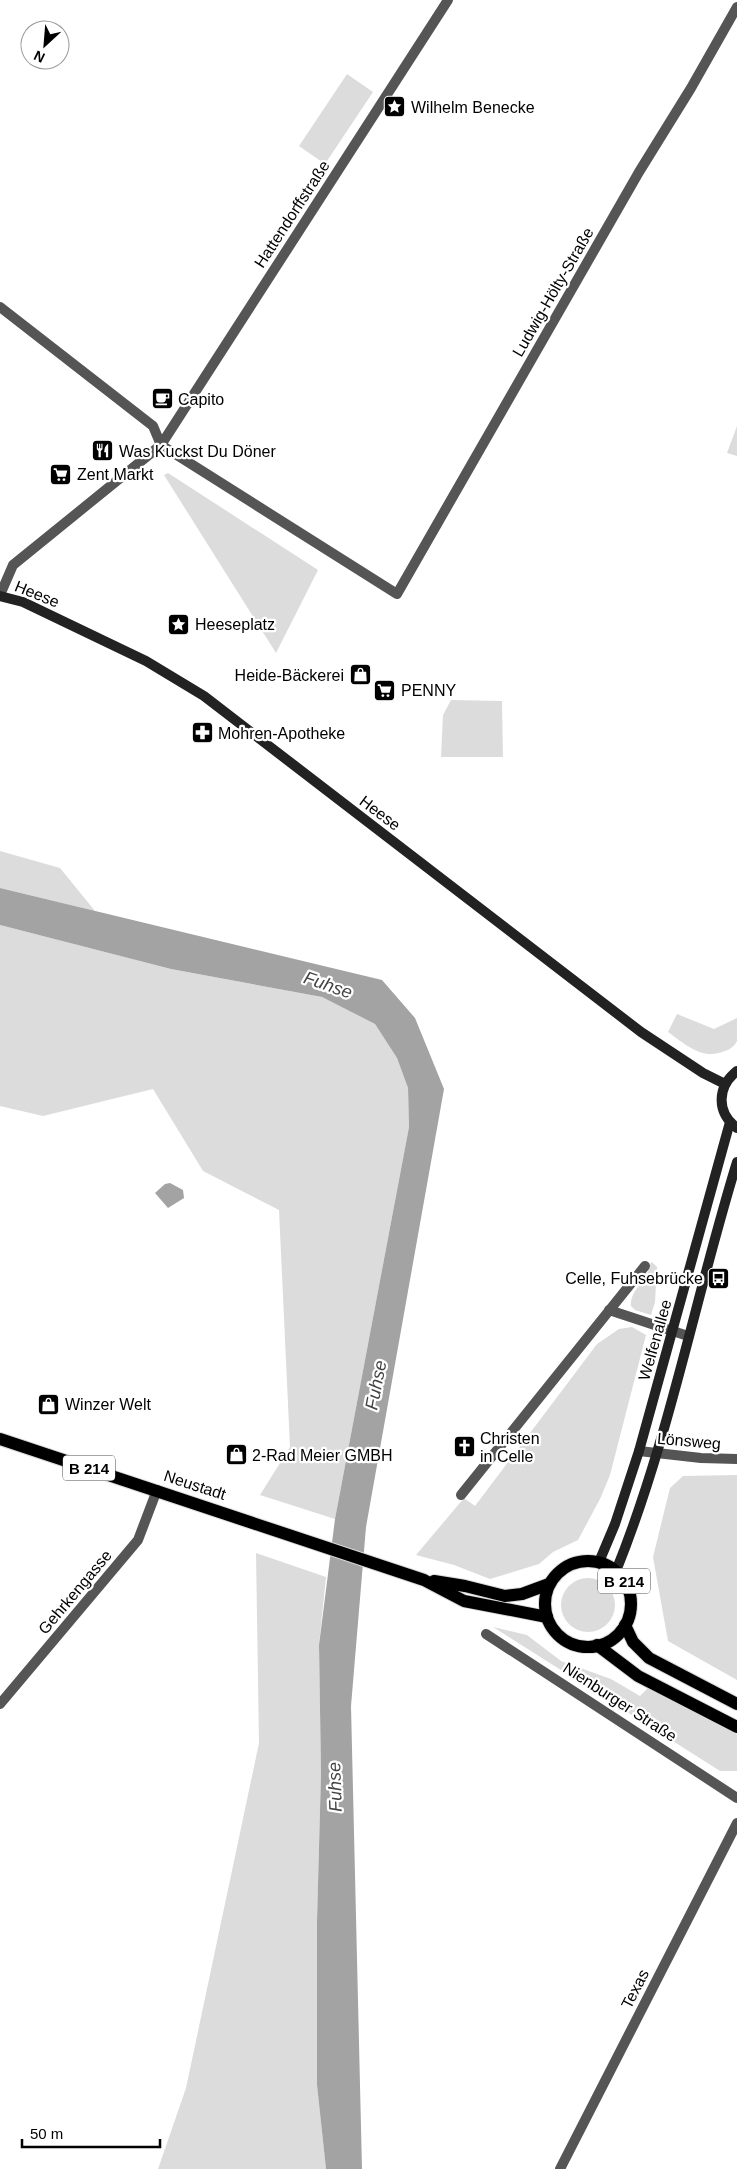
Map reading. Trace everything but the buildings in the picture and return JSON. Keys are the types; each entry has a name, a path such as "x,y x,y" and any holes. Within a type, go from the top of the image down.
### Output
{"main road":[{"name":"Heese","path":"0,595 23,602 146,661 204,696 641,1032 703,1073 725,1084"},
{"path":"725,1084 737,1071"},
{"name":"Welfenallee","path":"599,1562 615,1524 639,1451 733,1125 721,1105 725,1084"},
{"name":"Welfenallee","path":"616,1571 632,1532 737,1162"},
{"name":"Neustadt","path":"0,1439 424,1580"},
{"name":"B 214","path":"424,1580 465,1586 505,1596 522,1594 549,1584 558,1572 570,1564 584,1561 599,1562 616,1571 624,1580 631,1602 625,1625"},
{"name":"B 214","path":"424,1580 464,1601 547,1617"},
{"path":"549,1584 545,1600 547,1617 558,1635 566,1641 586,1646 597,1646 608,1641 625,1625 633,1642 649,1658 737,1704"},
{"name":"Nienburger Straße","path":"597,1646 638,1676 737,1727"}],"street":[{"name":"Hattendorffstraße","path":"161,445 448,0"},
{"name":"Ludwig-Hölty-Straße","path":"161,445 397,594 639,172 691,88 737,7"},
{"path":"0,307 153,426 161,445"},
{"name":"Heese","path":"0,595 13,566 161,445"},
{"path":"461,1495 645,1266"},
{"path":"609,1310 688,1336"},
{"name":"Lönsweg","path":"639,1451 655,1454 737,1459"},
{"name":"Gehrkengasse","path":"0,1704 138,1540 157,1490"},
{"name":"Nienburger Straße","path":"486,1634 737,1798"},
{"name":"Texas","path":"560,2169 737,1823"}],"shaded area":[{"path":"347,74 373,92 325,164 299,146"},
{"path":"737,426 737,456 727,453"},
{"path":"168,473 318,570 276,653 164,475"},
{"path":"451,700 502,701 503,757 441,757 443,715"},
{"path":"0,851 60,868 95,911 0,888"},
{"path":"0,925 171,969 322,997 375,1024 397,1058 408,1088 409,1127 335,1519 260,1495 290,1447 279,1210 203,1171 153,1089 43,1116 0,1106"},
{"path":"677,1014 714,1029 737,1018 737,1041 730,1049 717,1054 701,1053 694,1050 668,1032"},
{"path":"652,1262 657,1267 655,1302 651,1315 635,1310 631,1306 631,1300"},
{"path":"632,1327 646,1335 610,1475 600,1499 578,1540 553,1552 539,1564 490,1579 454,1565 416,1555 464,1498 475,1506 597,1344 619,1329"},
{"path":"737,1475 737,1680 668,1641 653,1557 670,1488 683,1476"},
{"path":"256,1553 326,1577 319,1645 321,1773 317,1922 317,2085 326,2169 158,2169 186,2088 259,1743"},
{"path":"583,1578 593,1578 603,1582 611,1590 615,1605 611,1620 603,1628 593,1632 583,1632 573,1628 565,1620 561,1610 561,1600 565,1590 573,1582"},
{"path":"493,1627 527,1635 561,1661 611,1679 640,1696 648,1688 735,1733 737,1735 737,1771 720,1771"}],"water":[{"name":"Fuhse","path":"0,888 382,980 415,1018 444,1089 366,1527 351,1706 362,2169 326,2169 317,2085 317,1922 321,1773 319,1645 335,1519 409,1127 408,1088 397,1058 375,1024 322,997 171,969 0,925"},
{"path":"170,1183 183,1190 184,1198 168,1208 155,1193 165,1184"}],"place":[{"name":"Wilhelm Benecke","path":"395,107"},
{"name":"Capito","path":"162,399"},
{"name":"Was Kuckst Du Döner","path":"103,451"},
{"name":"Zent Markt","path":"61,474"},
{"name":"Heeseplatz","path":"179,624"},
{"name":"Heide-Bäckerei","path":"360,675"},
{"name":"PENNY","path":"385,690"},
{"name":"Mohren-Apotheke","path":"202,733"},
{"name":"Celle, Fuhsebrücke","path":"719,1278"},
{"name":"Winzer Welt","path":"49,1404"},
{"name":"Christen in Celle","path":"464,1447"},
{"name":"2-Rad Meier GMBH","path":"236,1455"}]}
